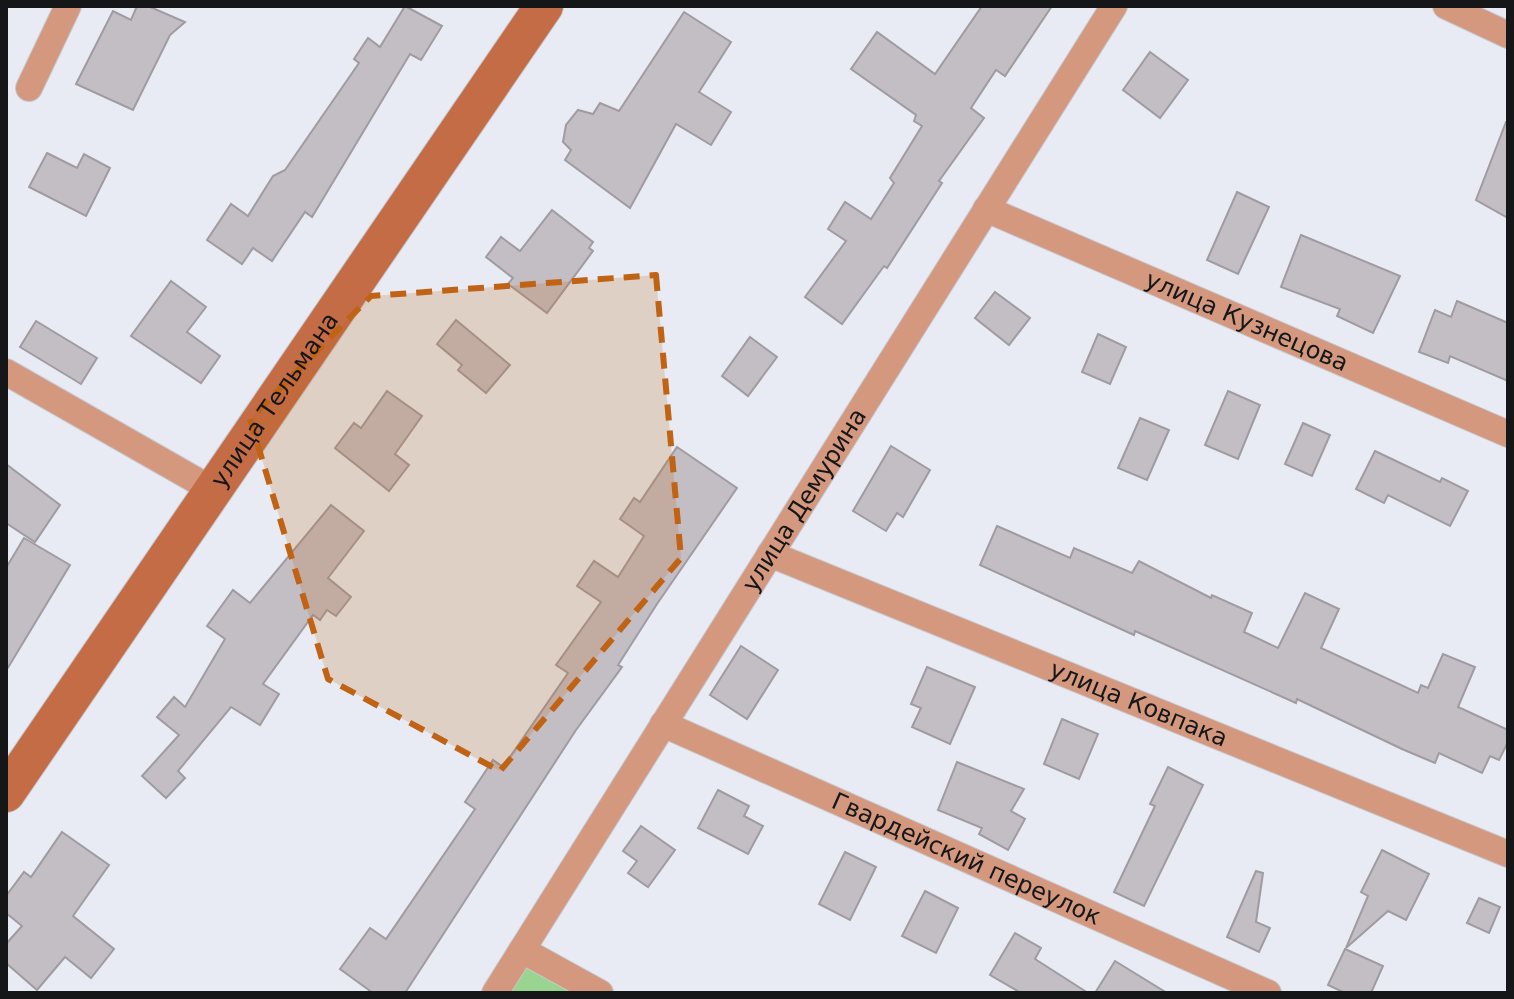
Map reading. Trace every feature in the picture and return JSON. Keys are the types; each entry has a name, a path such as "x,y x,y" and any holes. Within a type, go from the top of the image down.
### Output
{"main road":[{"name":"улица Тельмана","path":"9,782 544,6"}],"street":[{"path":"29,88 68,6"},
{"name":"улица Демурина","path":"495,993 1114,6"},
{"path":"1446,6 1508,35"},
{"name":"улица Кузнецова","path":"986,209 1508,434"},
{"path":"6,372 213,490"},
{"name":"улица Ковпака","path":"770,554 1508,854"},
{"name":"Гвардейский переулок","path":"663,724 1268,993"},
{"path":"522,950 600,993"}],"highlighted area":[{"path":"656,275 681,558 500,771 328,679 250,419 371,296"}],"green space":[{"path":"522,950 600,993 495,993"}],"building":[{"path":"137,6 148,6 185,22 170,35 133,110 76,84 113,11 131,20"},
{"path":"405,6 442,26 421,60 410,54 312,217 305,212 272,261 253,248 242,264 207,240 231,204 248,216 273,176 285,170 359,63 354,59 368,38 380,47"},
{"path":"982,6 1052,6 1005,76 996,70 971,108 984,118 939,181 942,183 887,268 884,266 842,324 805,297 846,241 828,229 845,202 871,219 894,183 890,178 922,126 914,121 916,115 851,69 877,32 935,74"},
{"path":"684,12 731,42 699,92 731,112 711,145 676,124 630,208 565,160 571,150 563,142 566,125 578,110 593,114 600,103 619,111"},
{"path":"1150,52 1188,80 1160,118 1123,90"},
{"path":"1508,122 1508,218 1476,200"},
{"path":"47,153 77,168 84,154 110,168 86,216 29,187"},
{"path":"1237,192 1269,207 1238,274 1207,260"},
{"path":"552,210 593,242 589,248 593,251 547,313 508,284 513,278 486,257 501,237 520,251"},
{"path":"1301,235 1400,276 1373,333 1337,316 1340,309 1281,287"},
{"path":"171,281 206,307 187,332 220,356 201,383 131,336"},
{"path":"995,292 1030,318 1009,345 975,318"},
{"path":"1457,301 1508,323 1508,381 1450,356 1448,363 1419,352 1435,310 1451,317"},
{"path":"456,320 510,365 486,393 458,370 462,365 437,344"},
{"path":"36,321 97,358 81,384 20,347"},
{"path":"1098,334 1126,347 1110,384 1082,372"},
{"path":"750,337 777,357 748,396 722,376"},
{"path":"387,391 422,416 395,454 409,465 389,491 335,448 354,423 361,428"},
{"path":"1228,391 1260,405 1238,459 1205,445"},
{"path":"1140,418 1169,430 1147,480 1118,468"},
{"path":"1303,423 1330,435 1312,476 1285,464"},
{"path":"891,446 930,470 903,517 897,513 886,531 853,511"},
{"path":"677,447 737,488 657,604 618,665 622,667 576,730 405,993 373,993 340,969 370,928 386,939 475,809 465,802 493,760 503,767 568,673 556,665 601,602 577,586 594,561 618,577 644,536 620,519 634,498 640,502"},
{"path":"1375,451 1440,482 1442,478 1468,491 1450,526 1388,495 1384,503 1356,489"},
{"path":"6,464 60,505 35,542 6,523"},
{"path":"331,505 364,531 328,578 351,597 336,616 327,610 320,620 313,615 263,684 279,694 260,725 231,707 178,771 185,778 166,798 142,776 179,735 157,717 174,697 185,707 225,639 207,626 233,590 250,603"},
{"path":"997,526 1070,558 1074,548 1132,573 1139,561 1211,598 1212,595 1252,613 1244,632 1278,648 1305,593 1339,609 1321,648 1418,693 1421,685 1428,688 1443,654 1475,667 1458,707 1508,730 1508,742 1499,760 1490,756 1482,773 1439,753 1435,763 1297,699 1296,703 1135,631 1134,635 980,565"},
{"path":"24,538 70,565 6,671 6,568"},
{"path":"741,646 778,670 747,719 710,695"},
{"path":"927,667 975,687 950,744 912,727 921,708 911,704"},
{"path":"1062,719 1098,734 1079,779 1044,764"},
{"path":"957,762 1024,789 1011,811 1025,819 1008,850 979,834 982,828 938,810"},
{"path":"1168,767 1203,785 1144,906 1114,892 1155,806 1150,804"},
{"path":"718,790 749,806 744,816 763,826 748,854 698,828"},
{"path":"641,826 675,850 648,887 628,873 637,861 623,851"},
{"path":"62,832 109,865 73,916 114,949 91,978 65,957 37,990 6,963 6,944 22,926 6,913 6,896 24,872 31,877"},
{"path":"1382,850 1429,874 1406,920 1388,911 1346,948 1368,896 1361,892"},
{"path":"845,852 876,867 850,920 819,904"},
{"path":"1256,871 1263,873 1256,922 1270,928 1259,952 1227,937"},
{"path":"925,891 958,908 936,953 902,936"},
{"path":"1479,898 1500,907 1489,933 1467,923"},
{"path":"1015,933 1041,948 1035,959 1088,993 1021,993 990,975"},
{"path":"1345,949 1383,966 1371,993 1345,993 1328,985"},
{"path":"1115,961 1167,993 1095,993"}]}
